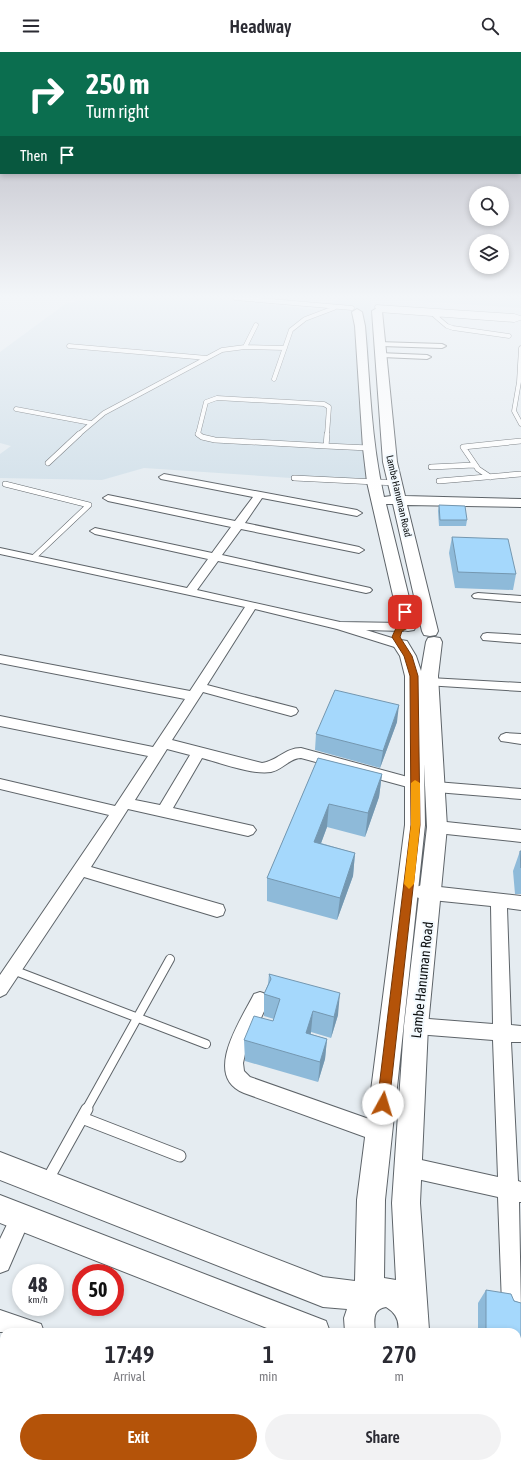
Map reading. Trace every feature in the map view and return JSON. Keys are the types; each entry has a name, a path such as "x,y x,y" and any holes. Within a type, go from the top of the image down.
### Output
{"main road":[{"name":"Lambe Hanuman Road","path":"362,364 368,448 408,656 414,676 415,784 426,826"},
{"name":"Lambe Hanuman Road","path":"382,364 390,462 432,636 430,682 436,786 426,826 420,891 416,1026 406,1203 413,1325"},
{"path":"379,500 399,499 521,503"},
{"path":"420,626 432,636 431,646 420,649 407,648 404,633 420,626"},
{"path":"369,1297 371,1200 380,1132 420,891"},
{"path":"0,1166 323,1292 369,1297"},
{"path":"11,1213 305,1328"},
{"path":"359,1328 359,1313 363,1304 369,1297 377,1293 386,1292 403,1300 410,1309 413,1325"}],"street":[{"path":"164,477 357,513"},
{"path":"190,592 260,494"},
{"path":"108,498 359,550"},
{"path":"95,531 366,590"},
{"path":"0,551 252,605 340,626 404,633"},
{"path":"478,596 521,598"},
{"path":"0,989 122,807 252,605"},
{"path":"340,626 404,633"},
{"path":"487,637 521,639"},
{"path":"0,659 196,692 291,711"},
{"path":"430,682 521,687"},
{"path":"0,721 160,748 198,752 262,768 272,767 294,753 301,753 415,784"},
{"path":"506,738 521,739"},
{"path":"164,811 198,752"},
{"path":"0,784 122,807 164,811 248,830"},
{"path":"436,786 521,794"},
{"path":"426,826 521,836"},
{"path":"80,870 217,910"},
{"path":"420,891 521,903"},
{"path":"499,900 502,1033 515,1191 513,1304"},
{"path":"260,1000 234,1059 233,1070 237,1078 244,1084 380,1132"},
{"path":"416,1026 521,1034"},
{"path":"408,1167 515,1191"},
{"path":"0,1262 11,1213"},
{"path":"0,1321 21,1328"}],"lane":[{"path":"48,463 104,413 196,364"},
{"path":"274,380 279,364"},
{"path":"521,364 520,382 514,411 521,424"},
{"path":"326,446 329,407 317,402 210,399 206,402 198,434 202,438 215,440 326,446 368,448"},
{"path":"16,409 91,423"},
{"path":"490,477 478,469 463,447 521,441"},
{"path":"431,467 474,464"},
{"path":"439,481 521,474"},
{"path":"294,478 396,483"},
{"path":"5,484 89,505 89,507 33,558"},
{"path":"45,1184 170,959"},
{"path":"13,970 206,1044"},
{"path":"82,1118 180,1156"}],"shaded area":[{"path":"0,364 369,364 365,483 144,468 102,480 0,478 0,454 11,446 0,443"}],"building":[{"path":"439,505 465,506 467,520 440,520"},
{"path":"452,537 508,539 516,574 458,572"},
{"path":"335,690 399,705 383,751 316,734"},
{"path":"318,758 382,774 368,813 329,804 314,842 355,853 340,898 267,878"},
{"path":"269,974 340,993 334,1017 313,1011 306,1033 327,1039 320,1062 244,1040 254,1016 273,1021 280,999 264,994 271,979"},
{"path":"486,1290 511,1294 514,1301 521,1303 521,1328 486,1328"}],"slow traffic":[{"path":"409,884 415,825 415,783"}],"route":[{"path":"383,1104 415,825 414,676 408,656 396,637 399,630 408,626 405,612"}]}
